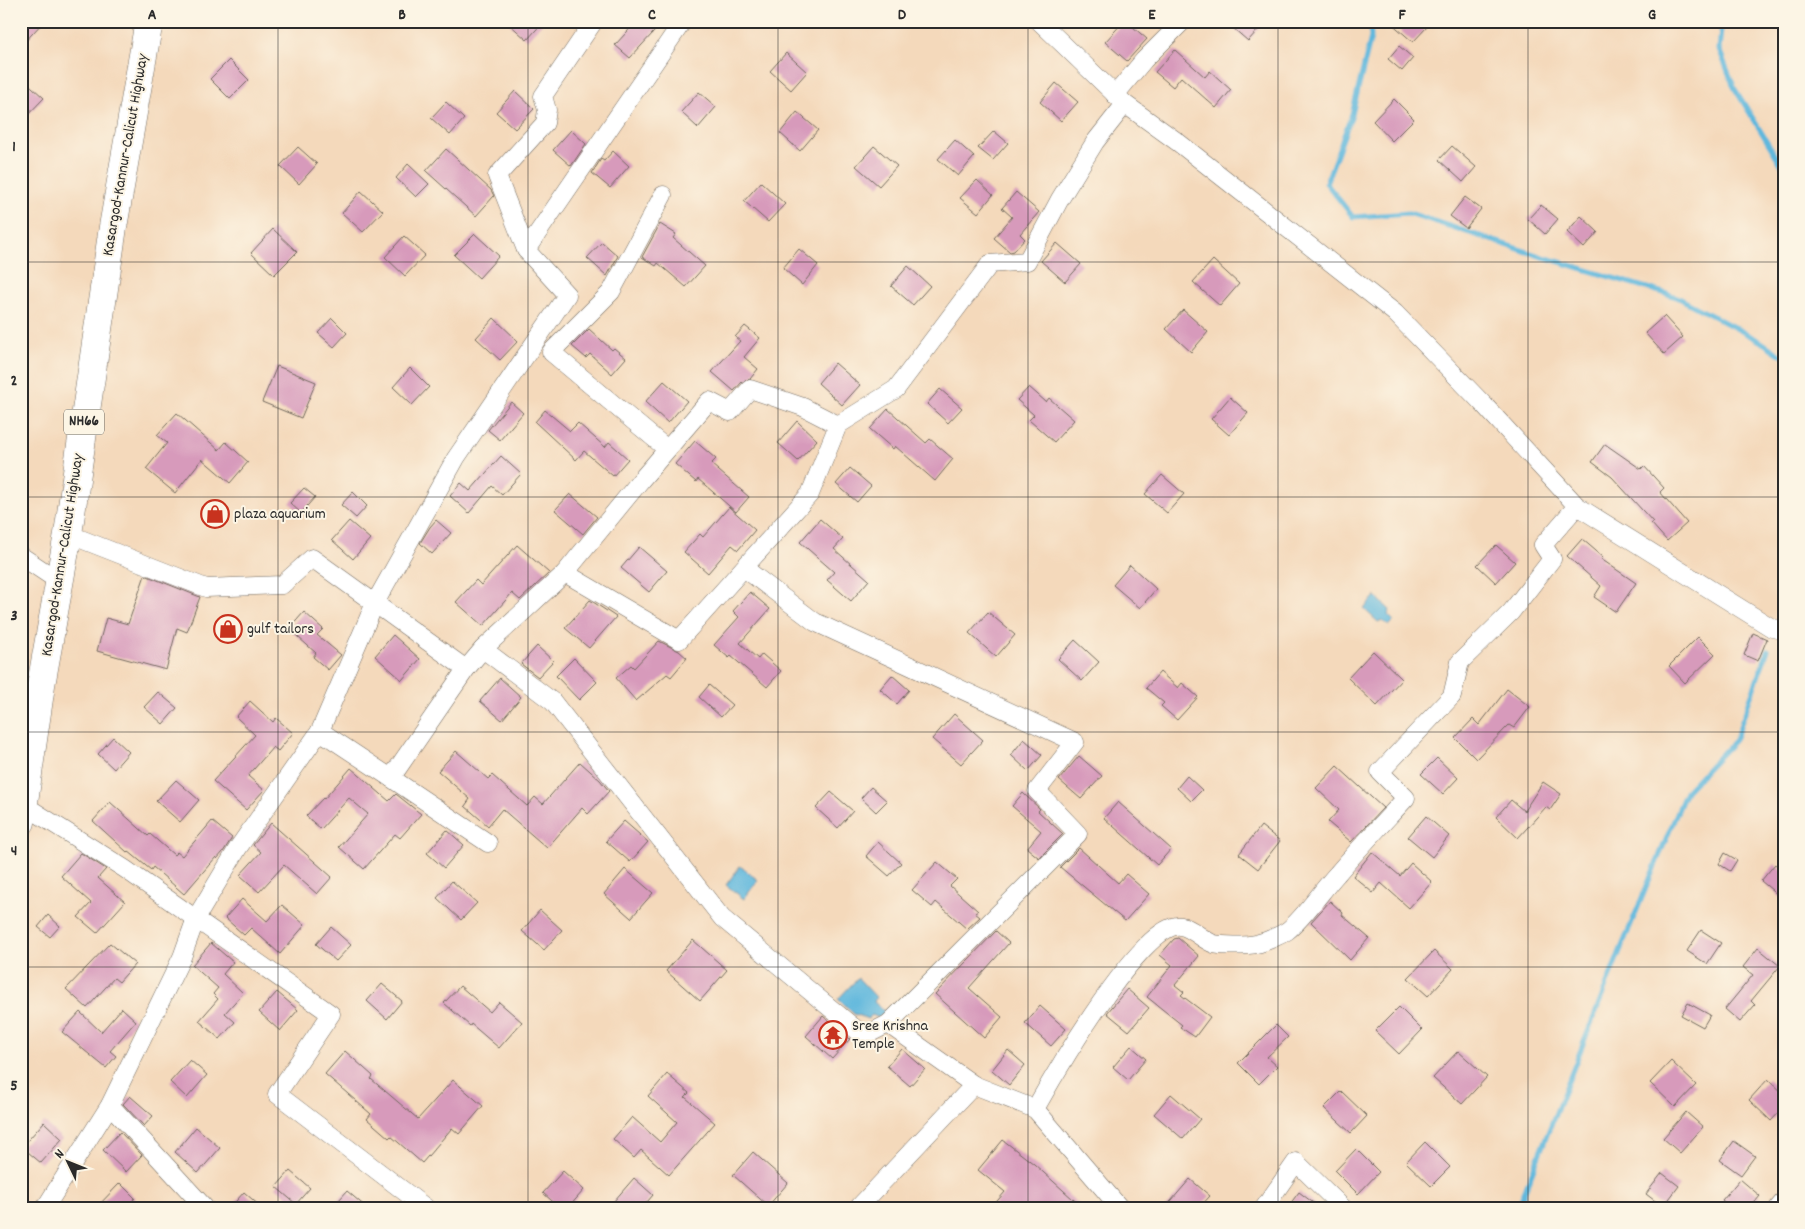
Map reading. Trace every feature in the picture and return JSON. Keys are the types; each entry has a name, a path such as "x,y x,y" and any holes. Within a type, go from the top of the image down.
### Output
{"highway":[{"name":"Kasargod-Kannur-Calicut Highway","path":"22,810 41,685 68,534 113,228 149,21"}],"street":[{"path":"526,250 683,21"},
{"path":"1039,21 1120,99 1179,143 1395,314 1485,406 1577,506 1772,628 1784,630"},
{"path":"565,573 679,640 810,494 838,425 896,389 990,264 1027,260 1060,199 1144,60 1183,21"},
{"path":"45,1208 110,1105 182,957 196,918 238,848 320,731 375,603 456,458 567,295 526,250 497,176 544,123 547,110 543,96 592,22"},
{"path":"663,195 611,292 551,352 667,449"},
{"path":"391,778 466,669 483,649 565,573 709,401 730,412 750,389 803,407 838,425"},
{"path":"1035,1109 1072,1044 1126,968 1159,933 1170,927 1180,925 1215,944 1255,944 1286,931 1297,921 1406,798 1380,772 1452,696 1460,662 1511,612 1552,560 1543,545 1577,506"},
{"path":"68,534 206,588 282,585 312,558 466,669"},
{"path":"21,556 60,582"},
{"path":"483,649 553,702 722,918 864,1036 888,1024 1078,834 1037,791 1075,742 815,622 744,568"},
{"path":"320,731 488,843"},
{"path":"22,810 125,869 331,1014 277,1094 426,1208"},
{"path":"888,1024 974,1085 1035,1109 1120,1208"},
{"path":"858,1208 974,1085"},
{"path":"110,1105 205,1208"},
{"path":"1264,1208 1296,1162 1343,1208"},
{"path":"1778,1208 1784,1202"}],"water":[{"path":"1375,596 1390,610 1388,615 1394,621 1389,626 1382,620 1378,622 1364,609"},
{"path":"740,866 758,880 744,899 726,885"},
{"path":"858,978 876,997 874,1002 885,1012 879,1018 872,1015 868,1019 854,1014 838,999"}],"building":[{"path":"21,21 44,21 21,46"},
{"path":"506,21 544,21 527,40"},
{"path":"637,21 664,21 630,58 615,45"},
{"path":"1124,21 1147,39 1127,61 1105,42"},
{"path":"1225,21 1266,21 1248,41"},
{"path":"1389,21 1420,21 1427,27 1413,42"},
{"path":"1399,46 1413,58 1402,71 1388,59"},
{"path":"1175,50 1205,77 1210,71 1231,90 1216,108 1181,77 1173,87 1155,72"},
{"path":"786,53 807,72 791,90 770,71"},
{"path":"229,60 249,80 230,99 210,79"},
{"path":"21,77 44,98 21,122"},
{"path":"1056,83 1078,102 1061,121 1040,102"},
{"path":"515,91 534,109 515,129 496,112"},
{"path":"699,92 716,107 698,128 681,112"},
{"path":"1394,99 1414,119 1392,141 1373,121"},
{"path":"446,102 464,119 450,135 431,118"},
{"path":"797,112 818,130 800,151 780,133"},
{"path":"571,130 586,144 571,166 553,150"},
{"path":"994,131 1008,143 993,160 978,148"},
{"path":"955,140 974,157 958,176 938,159"},
{"path":"874,146 897,166 879,186 856,166"},
{"path":"1452,146 1476,167 1463,182 1439,160"},
{"path":"298,147 317,164 299,184 280,166"},
{"path":"446,149 491,190 494,196 476,216 426,171"},
{"path":"613,151 629,166 610,188 592,173 601,159 604,161"},
{"path":"408,164 429,184 416,197 396,178"},
{"path":"977,180 993,195 978,213 960,198"},
{"path":"761,182 785,204 768,222 744,201"},
{"path":"361,191 383,211 363,232 342,213"},
{"path":"1016,192 1039,212 1020,234 1025,239 1014,251 1010,252 994,238 1012,217 1002,208"},
{"path":"1465,197 1481,209 1466,228 1450,216"},
{"path":"1541,205 1558,219 1545,234 1528,219"},
{"path":"1581,216 1598,232 1584,248 1567,232"},
{"path":"660,224 676,234 673,238 705,266 686,287 658,263 656,266 642,257"},
{"path":"273,229 297,252 274,275 251,253"},
{"path":"475,234 499,256 479,278 454,255"},
{"path":"404,236 425,255 405,276 385,257"},
{"path":"602,242 618,256 607,276 587,258"},
{"path":"1057,243 1081,264 1065,282 1041,261"},
{"path":"799,249 818,265 802,285 783,268"},
{"path":"1213,260 1239,284 1220,306 1193,282"},
{"path":"908,266 930,286 913,305 891,286"},
{"path":"1183,310 1208,332 1191,352 1166,329"},
{"path":"1664,316 1683,337 1664,354 1645,333"},
{"path":"332,318 347,333 334,347 318,333"},
{"path":"494,318 518,341 500,360 476,338"},
{"path":"745,326 760,338 744,357 758,369 750,379 742,382 734,391 712,372 740,341 735,337"},
{"path":"589,329 612,350 614,348 626,358 612,374 590,354 586,358 572,346"},
{"path":"835,363 860,385 842,405 818,383"},
{"path":"277,366 316,382 301,418 262,402"},
{"path":"410,368 429,387 412,405 393,387"},
{"path":"664,381 687,401 668,423 645,402"},
{"path":"1029,387 1046,402 1049,398 1074,420 1054,442 1029,420 1034,415 1017,400"},
{"path":"940,389 962,408 948,423 927,404"},
{"path":"1230,397 1248,413 1229,435 1211,419"},
{"path":"511,402 523,413 500,440 488,430"},
{"path":"888,409 926,443 930,439 953,459 935,481 895,446 893,449 870,429"},
{"path":"545,410 570,431 578,423 605,447 609,442 628,459 613,476 584,451 576,460 535,422"},
{"path":"177,413 219,450 226,442 248,462 230,483 202,459 175,493 146,469 167,443 157,435"},
{"path":"797,421 817,440 798,461 778,443"},
{"path":"695,441 716,459 711,464 749,497 736,512 698,479 696,482 675,464"},
{"path":"1605,444 1641,469 1644,466 1664,488 1660,492 1687,523 1667,541 1651,523 1653,522 1612,477 1592,462"},
{"path":"501,456 521,474 502,495 492,486 469,513 450,496 461,483 470,491"},
{"path":"850,468 871,486 857,502 836,484"},
{"path":"1162,475 1184,494 1167,513 1145,494"},
{"path":"304,488 315,497 301,513 290,503"},
{"path":"353,492 367,506 356,518 341,505"},
{"path":"570,494 597,517 583,534 555,510"},
{"path":"729,507 755,530 738,550 732,545 708,573 684,552 700,534 703,537"},
{"path":"820,519 843,539 834,549 869,580 851,601 827,580 834,572 800,542"},
{"path":"436,520 451,533 432,554 420,543"},
{"path":"349,521 370,539 353,559 332,540"},
{"path":"1582,539 1603,557 1601,559 1636,583 1616,612 1594,597 1601,586 1567,556"},
{"path":"517,545 549,573 520,600 512,593 483,626 456,602 476,580 481,585"},
{"path":"1496,545 1515,562 1496,583 1477,565"},
{"path":"639,547 667,571 649,592 621,568"},
{"path":"1130,565 1156,589 1140,608 1113,585"},
{"path":"145,575 200,597 187,632 177,628 166,670 97,651 106,618 128,624"},
{"path":"750,592 770,609 740,643 758,659 762,654 781,671 767,687 731,656 729,658 714,645 739,617 733,611"},
{"path":"590,600 616,617 589,648 565,628"},
{"path":"304,612 323,629 317,635 341,655 328,670 313,657 316,653 289,629"},
{"path":"988,612 1015,635 996,657 969,633"},
{"path":"1753,633 1767,639 1758,661 1744,655"},
{"path":"393,635 420,659 402,680 375,656"},
{"path":"1698,637 1715,654 1685,683 1669,666"},
{"path":"1075,640 1099,662 1082,681 1058,659"},
{"path":"659,641 679,651 687,658 671,677 667,674 636,701 616,678 631,665 634,668"},
{"path":"537,646 553,661 538,677 521,664"},
{"path":"1373,651 1402,679 1377,706 1348,678"},
{"path":"574,658 597,682 579,700 556,676"},
{"path":"1160,672 1178,688 1182,683 1198,697 1177,720 1161,706 1164,703 1146,688"},
{"path":"892,675 909,690 897,704 880,689"},
{"path":"500,678 521,697 502,720 480,701"},
{"path":"709,685 732,705 721,717 699,697"},
{"path":"1507,689 1530,707 1514,728 1509,725 1476,759 1455,738 1473,719 1479,725"},
{"path":"158,692 177,708 163,724 144,707"},
{"path":"250,701 273,722 276,718 293,733 278,751 273,747 248,776 264,790 246,810 213,781 255,735 236,717"},
{"path":"954,714 983,740 961,764 932,739"},
{"path":"113,737 129,752 114,769 98,754"},
{"path":"1024,739 1042,755 1028,771 1011,755"},
{"path":"456,751 488,779 492,775 527,806 535,797 543,804 580,762 609,791 588,814 582,808 547,848 502,809 488,826 465,806 470,799 438,771"},
{"path":"1079,756 1102,776 1081,799 1059,780"},
{"path":"1437,758 1458,778 1443,794 1421,774"},
{"path":"1337,766 1383,808 1351,842 1328,822 1339,810 1316,788"},
{"path":"351,768 389,801 396,794 421,814 400,838 395,834 364,869 339,847 368,814 349,798 321,829 306,816 324,799"},
{"path":"1187,776 1202,790 1191,801 1177,788"},
{"path":"176,780 199,800 180,822 156,801"},
{"path":"1543,782 1561,794 1550,810 1546,807 1518,838 1496,817 1511,800 1524,811"},
{"path":"871,787 887,801 876,812 861,798"},
{"path":"831,792 853,811 838,828 816,808"},
{"path":"1023,793 1040,809 1038,811 1063,834 1039,858 1027,848 1041,831 1012,806"},
{"path":"110,802 148,836 150,834 174,855 177,852 182,856 212,821 232,838 217,859 216,857 184,894 153,867 151,870 127,852 93,821"},
{"path":"1118,802 1171,849 1157,865 1104,818"},
{"path":"1426,816 1449,836 1432,857 1408,837"},
{"path":"624,821 648,842 630,862 606,841"},
{"path":"271,823 332,877 317,894 284,865 259,892 240,875 261,852 253,845"},
{"path":"1261,826 1280,841 1258,869 1239,854"},
{"path":"447,830 464,845 444,868 427,853"},
{"path":"878,842 901,863 889,876 866,856"},
{"path":"1079,848 1118,883 1126,874 1149,894 1125,921 1060,867"},
{"path":"1372,852 1400,876 1411,863 1432,882 1409,908 1381,883 1373,893 1353,876"},
{"path":"81,853 106,869 98,878 125,902 97,933 78,917 91,903 61,876"},
{"path":"1725,853 1737,860 1730,871 1719,864"},
{"path":"937,862 957,879 950,886 978,911 975,913 980,917 967,929 936,902 932,907 912,890"},
{"path":"1775,864 1784,872 1784,900 1761,881"},
{"path":"625,869 653,893 631,918 604,894"},
{"path":"452,881 477,903 461,920 437,898"},
{"path":"242,899 267,921 282,905 305,925 280,954 251,928 244,935 225,918"},
{"path":"1330,901 1343,913 1342,915 1369,938 1350,960 1311,922"},
{"path":"540,910 562,930 544,950 522,931"},
{"path":"48,915 60,926 50,937 38,927"},
{"path":"331,927 351,945 336,961 316,944"},
{"path":"1701,930 1721,943 1707,964 1687,951"},
{"path":"996,931 1009,943 969,988 1002,1017 984,1038 935,994"},
{"path":"1178,938 1199,956 1175,985 1184,992 1181,995 1210,1017 1195,1037 1180,1027 1182,1025 1147,997 1172,965 1160,955 1174,939"},
{"path":"693,940 727,970 700,1001 666,971"},
{"path":"110,943 135,964 119,982 114,978 87,1008 66,989"},
{"path":"211,943 233,962 223,974 243,993 225,1013 235,1022 220,1039 199,1021 218,999 213,994 218,988 192,965"},
{"path":"1758,948 1780,966 1751,1001 1755,1005 1740,1022 1725,1009 1753,975 1743,967"},
{"path":"1434,951 1453,969 1428,996 1408,978"},
{"path":"382,984 402,1001 387,1019 367,1001"},
{"path":"460,986 490,1012 499,1002 522,1022 499,1048 444,1003"},
{"path":"1127,989 1149,1008 1129,1031 1107,1013"},
{"path":"277,992 298,1010 280,1031 259,1012"},
{"path":"1688,1003 1710,1015 1703,1027 1681,1015"},
{"path":"1040,1006 1066,1029 1051,1046 1025,1023"},
{"path":"1399,1007 1422,1030 1399,1054 1375,1031"},
{"path":"122,1008 136,1021 110,1051 116,1056 106,1068 62,1032 80,1012 101,1032"},
{"path":"823,1016 850,1039 832,1059 806,1036"},
{"path":"1276,1025 1288,1037 1267,1057 1277,1066 1259,1084 1238,1063"},
{"path":"1131,1046 1146,1059 1128,1080 1113,1067"},
{"path":"902,1049 925,1069 910,1086 887,1066"},
{"path":"1008,1050 1025,1065 1009,1085 992,1070"},
{"path":"345,1051 373,1076 371,1079 418,1119 453,1080 483,1106 459,1134 452,1128 422,1163 391,1136 389,1138 367,1119 371,1114 325,1074"},
{"path":"1458,1051 1487,1077 1462,1104 1433,1078"},
{"path":"190,1060 207,1075 187,1098 170,1082"},
{"path":"1671,1061 1696,1085 1675,1107 1650,1083"},
{"path":"667,1074 689,1093 685,1097 715,1123 669,1175 641,1150 634,1158 613,1139 632,1117 660,1142 677,1122 648,1096"},
{"path":"1768,1079 1784,1094 1784,1107 1771,1121 1749,1100"},
{"path":"1341,1091 1367,1116 1351,1133 1324,1108"},
{"path":"1171,1094 1200,1119 1183,1139 1154,1114"},
{"path":"130,1096 153,1116 144,1126 123,1104"},
{"path":"1686,1112 1703,1127 1680,1153 1663,1138"},
{"path":"44,1122 62,1139 41,1163 22,1147"},
{"path":"196,1127 220,1148 198,1173 175,1152"},
{"path":"120,1132 142,1155 126,1172 103,1150"},
{"path":"1003,1140 1034,1164 1083,1208 991,1208 1005,1192 978,1170"},
{"path":"1734,1141 1755,1156 1741,1175 1720,1160"},
{"path":"1425,1142 1450,1167 1431,1186 1406,1162"},
{"path":"1356,1149 1379,1172 1358,1194 1335,1171"},
{"path":"753,1152 788,1183 768,1206 733,1175"},
{"path":"290,1171 310,1188 296,1204 276,1187"},
{"path":"563,1171 584,1190 568,1208 560,1208 543,1193"},
{"path":"1662,1173 1679,1186 1663,1207 1646,1194"},
{"path":"634,1178 653,1195 642,1208 621,1208 614,1201"},
{"path":"1190,1179 1210,1196 1199,1208 1165,1208"},
{"path":"1740,1179 1760,1196 1750,1208 1731,1208 1722,1200"},
{"path":"120,1183 135,1198 126,1208 96,1208"},
{"path":"347,1191 367,1208 332,1208"},
{"path":"244,1192 262,1208 230,1208"},
{"path":"1299,1192 1320,1208 1287,1208"}],"waterway":[{"path":"1370,21 1371,37 1352,114 1326,183 1353,217 1409,213 1540,256 1677,297 1760,341 1784,357"},
{"path":"1722,21 1719,49 1735,89 1784,169"},
{"path":"1781,618 1784,612"},
{"path":"1518,1208 1686,791 1735,740 1768,650"}],"place":[{"name":"plaza aquarium","path":"215,514"},
{"name":"gulf tailors","path":"228,629"},
{"name":"Sree Krishna Temple","path":"833,1035"}]}
